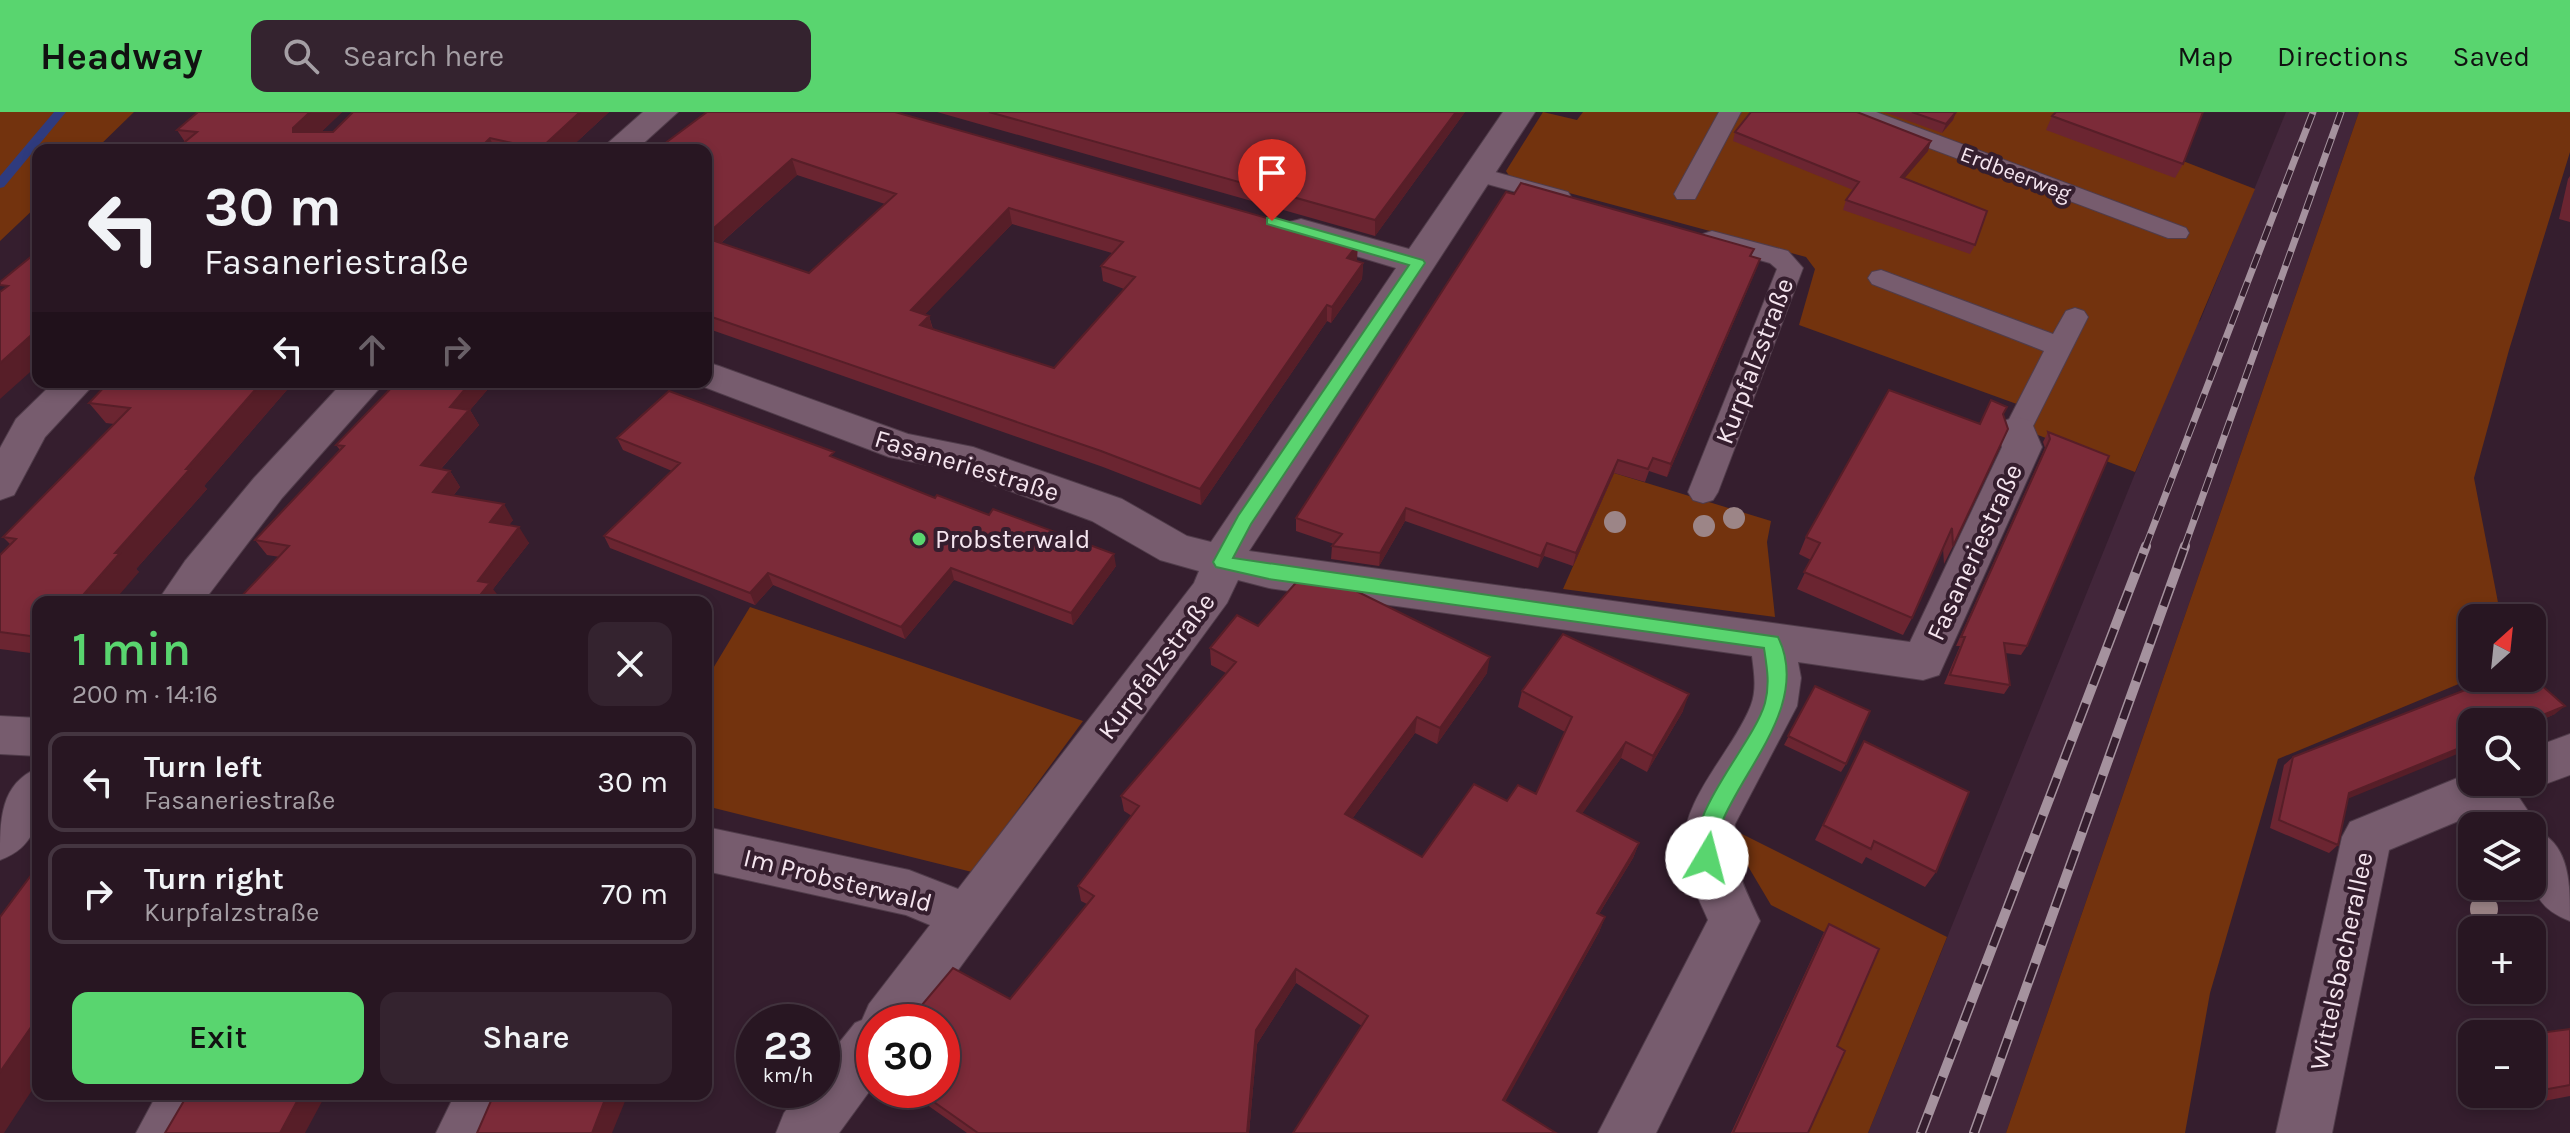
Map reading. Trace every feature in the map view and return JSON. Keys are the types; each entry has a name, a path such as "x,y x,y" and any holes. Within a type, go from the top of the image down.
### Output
{"street":[{"path":"623,144 662,112"},
{"name":"Kurpfalzstraße","path":"902,1004 1212,591 1222,562 1244,521 1519,112"},
{"path":"1268,220 1418,263"},
{"name":"Fasaneriestraße","path":"712,377 903,447 959,457 1107,510 1175,549 1222,562 1269,572 1923,662 2022,447 2017,431"},
{"path":"0,485 30,429 71,388"},
{"path":"184,596 285,469 360,388"},
{"path":"1626,1133 1734,921 1707,858 1707,838 1711,822 1774,706 1778,678 1772,642"},
{"path":"0,735 32,737"},
{"path":"2546,763 2570,754"},
{"path":"0,838 32,796"},
{"name":"Wittelsbacherallee","path":"2304,1133 2367,837 2499,799"},
{"name":"Im Probsterwald","path":"712,850 909,893 968,916"},
{"path":"2546,868 2570,898"},
{"path":"804,1133 856,1065"}],"lane":[{"path":"1686,194 1730,112"},
{"name":"Erdbeerweg","path":"1855,112 2177,233"},
{"path":"1477,174 1582,203"},
{"name":"Kurpfalzstraße","path":"1687,232 1779,257 1790,268 1703,492"},
{"path":"1881,278 2060,347"},
{"path":"2017,431 2075,317"},
{"path":"157,1133 176,1100"},
{"path":"457,1133 473,1100"}],"shaded area":[{"path":"0,112 134,112 101,144 32,144 32,211 0,241"},
{"path":"1543,112 1577,120 1583,112 2057,112 2255,189 2135,472 2030,432 2039,412 1799,325 1815,269 1806,257 1510,177 1506,171"},
{"path":"2286,112 2359,112 2006,1133 1868,1133 2196,323 2200,321"},
{"path":"2359,112 2570,112 2570,152 2509,350 2474,478 2498,604 2458,604 2458,684 2278,759 2210,993 2185,1133 2006,1133"},
{"path":"1614,473 1771,521 1767,542 1775,617 1563,589"},
{"path":"750,607 1083,721 972,872 712,807 712,670"},
{"path":"1738,832 1947,937 1868,1133 1806,1133 1839,1058 1781,1025 1793,1001 1873,957 1771,905 1733,841"}],"building":[{"path":"198,112 310,112 293,128 293,132 333,132 353,112 580,112 545,144 517,144 490,138 484,144 182,144 197,132 177,130"},
{"path":"707,112 895,112 1358,244 1347,258 1363,263 1332,307 1327,305 1200,489 1101,451 712,317 712,240 809,273 896,194 792,159 712,230 712,144 664,144","holes":["1009,208 1123,242 1101,266 1135,277 1054,368 920,325 929,316 911,310"]},
{"path":"989,112 1456,112 1375,220"},
{"path":"1751,112 1857,112 1931,141 1901,177 1987,211 1975,245 1846,200 1859,182 1735,132"},
{"path":"1912,112 1956,112 1946,124"},
{"path":"2056,112 2203,112 2183,164 2052,116"},
{"path":"1521,183 1754,249 1750,256 1760,259 1671,464 1653,458 1648,469 1618,460 1576,553 1547,543 1541,556 1406,508 1380,553 1332,546 1342,534 1296,518 1506,192 1514,194"},
{"path":"32,256 32,334 0,363 0,292 8,286 0,285"},
{"path":"103,388 257,388 115,553 120,553 82,596 32,596 32,636 0,632 0,555 16,539 3,537 130,408 89,403"},
{"path":"391,388 466,388 450,407 469,410 421,465 450,471 433,492 504,504 490,522 519,527 478,581 490,583 481,594 492,596 242,596 289,546 255,540 344,446 336,445"},
{"path":"1889,390 1980,424 1991,400 2007,407 2003,414 2008,429 1953,546 1952,528 1912,618 1804,572 1820,543 1806,537"},
{"path":"669,391 834,452 830,456 935,498 937,495 989,515 993,509 1114,554 1071,613 951,568 901,627 768,573 750,593 604,536 680,463 617,438"},
{"path":"2048,432 2109,456 2027,646 2004,643 2010,685 1950,675 1965,637 1961,637 2050,439"},
{"path":"1300,578 1358,586 1356,591 1490,657 1440,728 1417,717 1345,814 1422,857 1474,784 1507,801 1518,785 1536,794 1572,717 1522,691 1563,634 1689,694 1653,756 1626,742 1577,811 1639,843 1597,913 1605,917 1503,1100 1556,1133 1293,1133 1368,1016 1296,969 1256,1030 1247,1133 978,1133 943,1108 960,1108 960,1004 923,1004 953,968 1010,999 1094,896 1078,886 1139,806 1121,796 1236,662 1210,648 1237,615 1258,626"},
{"path":"1815,686 1870,711 1846,764 1788,736"},
{"path":"2546,689 2565,706 2546,714 2546,708 2458,708 2458,749 2349,793 2338,845 2279,820 2293,757 2460,692 2546,692"},
{"path":"1864,741 1969,792 1936,872 1874,841 1871,849 1823,825"},
{"path":"32,874 32,1026 0,1072 0,917"},
{"path":"1829,924 1879,949 1837,1046 1845,1051 1808,1133 1733,1133"},
{"path":"2570,1029 2570,1085 2546,1089 2546,1032"},
{"path":"184,1100 298,1100 280,1133 165,1133"},
{"path":"491,1100 605,1100 592,1133 477,1133"}],"waterway":[{"path":"33,144 60,112"},
{"path":"0,184 32,146"}],"railway":[{"path":"2145,548 2313,112"},
{"path":"2184,548 2341,112"},
{"path":"1921,1133 2146,546"},
{"path":"1974,1133 2185,546"}],"place":[{"name":"Probsterwald","path":"919,539"}],"route":[{"path":"1272,221 1418,263 1244,521 1222,562 1269,572 1772,642 1778,678 1774,706 1711,822 1707,858"}]}
